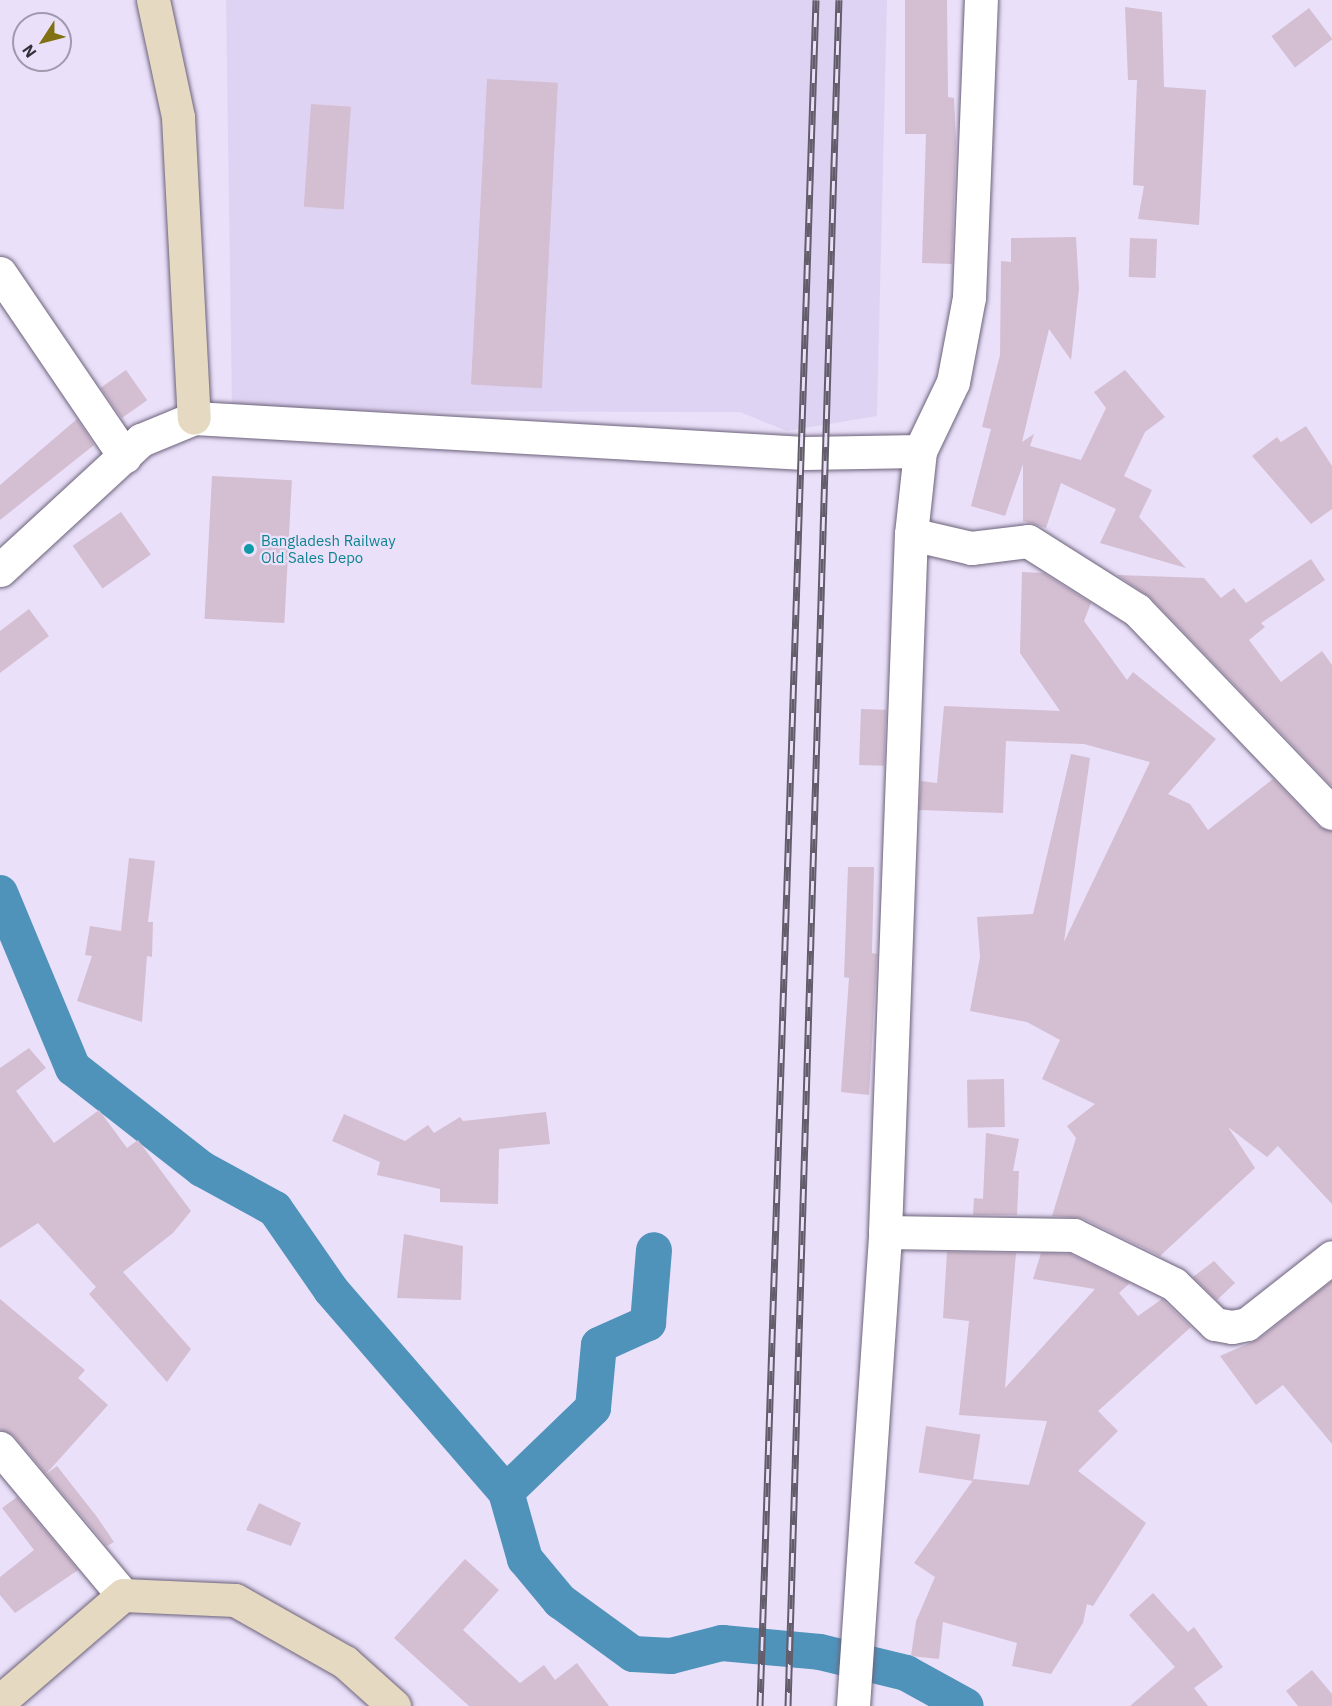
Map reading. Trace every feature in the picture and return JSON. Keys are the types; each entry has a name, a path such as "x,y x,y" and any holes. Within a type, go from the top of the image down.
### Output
{"main road":[{"path":"153,0 178,117 194,418"},
{"path":"0,1701 123,1595 234,1600 345,1662 394,1706"}],"street":[{"path":"853,1706 862,1628 885,1232 912,534 920,451 953,382 969,297 981,0"},
{"path":"0,273 125,457"},
{"path":"0,570 141,440 194,418 804,453 920,451"},
{"path":"912,534 970,548 1028,541 1137,610 1332,813"},
{"path":"885,1232 1074,1235 1174,1284 1215,1324 1232,1327 1247,1324 1332,1257"},
{"path":"0,1448 123,1595"}],"shaded area":[{"path":"226,0 887,0 877,416 787,431 740,412 232,411"}],"building":[{"path":"905,0 947,0 948,97 954,98 956,143 952,264 922,263 926,134 905,134"},
{"path":"1125,7 1162,12 1164,87 1206,90 1199,225 1138,219 1144,186 1133,185 1137,80 1128,80"},
{"path":"1309,8 1332,40 1295,67 1271,36"},
{"path":"487,79 558,83 542,388 471,385"},
{"path":"311,104 351,107 344,210 304,207"},
{"path":"1076,237 1079,289 1071,360 1049,329 1022,442 1034,434 1030,446 1081,460 1106,408 1094,392 1125,370 1165,417 1145,432 1124,476 1152,490 1139,517 1186,568 1100,543 1116,509 1061,483 1046,528 1023,521 1023,464 1005,516 971,506 991,429 982,427 1000,355 1001,261 1011,262 1011,238"},
{"path":"1130,238 1157,239 1156,278 1129,277"},
{"path":"126,370 147,400 122,418 101,388"},
{"path":"77,419 94,445 0,520 0,485"},
{"path":"1306,426 1332,466 1332,509 1311,524 1252,456 1277,437 1281,442"},
{"name":"Bangladesh Railway Old Sales Depo","path":"212,476 292,480 284,623 205,619"},
{"path":"121,512 151,555 102,588 73,546"},
{"path":"1311,559 1325,580 1261,623 1265,627 1249,640 1281,682 1322,651 1332,665 1332,786 1150,597 1117,575 1204,578 1221,598 1234,588 1246,603"},
{"path":"1022,572 1043,573 1091,603 1084,621 1127,680 1133,672 1216,739 1168,794 1190,804 1208,830 1273,779 1318,826 1332,831 1332,1204 1278,1146 1267,1157 1228,1127 1255,1168 1160,1256 1082,1218 1052,1216 1076,1138 1067,1126 1095,1104 1042,1079 1060,1040 1027,1022 970,1011 980,957 977,917 1033,914 1071,754 1090,758 1064,942 1150,762 1084,744 1006,741 1003,813 919,810 921,781 937,783 944,706 1060,711 1020,653"},
{"path":"29,609 49,636 0,673 0,631"},
{"path":"861,709 886,710 884,766 859,765"},
{"path":"129,858 155,861 148,922 153,922 152,957 147,956 142,1022 77,1001 92,956 85,955 90,926 121,931"},
{"path":"848,867 874,867 872,953 877,954 869,1095 841,1092 849,978 844,977"},
{"path":"29,1048 46,1068 16,1091 54,1143 99,1110 127,1148 138,1140 191,1211 173,1233 123,1272 191,1349 167,1382 89,1294 96,1287 38,1223 0,1248 0,1068"},
{"path":"1004,1079 1005,1127 968,1128 967,1080"},
{"path":"546,1112 550,1144 499,1149 498,1204 440,1202 440,1189 377,1175 380,1162 332,1141 344,1114 405,1141 428,1125 434,1133 460,1117 463,1121"},
{"path":"986,1133 1019,1139 1013,1171 1019,1171 1017,1215 973,1215 974,1198 983,1199"},
{"path":"404,1234 463,1246 461,1300 397,1298"},
{"path":"947,1252 1016,1253 1005,1388 1095,1289 1033,1279 1041,1253 1070,1254 1130,1283 1119,1293 1138,1316 1162,1299 1191,1327 1098,1411 1118,1431 1078,1471 1146,1523 1093,1606 1087,1604 1083,1623 1051,1674 1012,1666 1017,1643 943,1622 939,1659 911,1656 916,1621 935,1577 914,1563 974,1479 1029,1485 1047,1421 959,1415 969,1321 943,1318"},
{"path":"1214,1261 1235,1283 1217,1300 1193,1277"},
{"path":"1332,1281 1332,1444 1283,1385 1256,1405 1220,1356 1259,1339"},
{"path":"0,1299 85,1370 78,1378 108,1405 46,1474 14,1436 0,1430"},
{"path":"926,1426 980,1435 973,1481 919,1472"},
{"path":"57,1466 114,1542 107,1546 46,1474"},
{"path":"17,1497 78,1570 15,1613 0,1595 0,1577 34,1550 2,1508"},
{"path":"259,1503 301,1523 291,1546 246,1530"},
{"path":"465,1559 499,1590 463,1630 520,1683 544,1665 555,1680 577,1663 609,1706 469,1706 394,1638"},
{"path":"1153,1593 1188,1632 1194,1627 1223,1667 1194,1688 1208,1706 1130,1706 1175,1667 1129,1615"},
{"path":"1312,1670 1332,1694 1332,1706 1298,1706 1286,1691"}],"waterway":[{"path":"0,893 73,1068 202,1169 275,1209 331,1290 506,1492 525,1559 560,1601 633,1654 671,1656 722,1643 820,1652 906,1673 966,1706"},
{"path":"506,1492 593,1408 599,1345 648,1323 654,1250"}],"railway":[{"path":"760,1706 816,0"},
{"path":"788,1706 839,0"}],"place":[{"name":"Bangladesh Railway Old Sales Depo","path":"249,549"}]}
